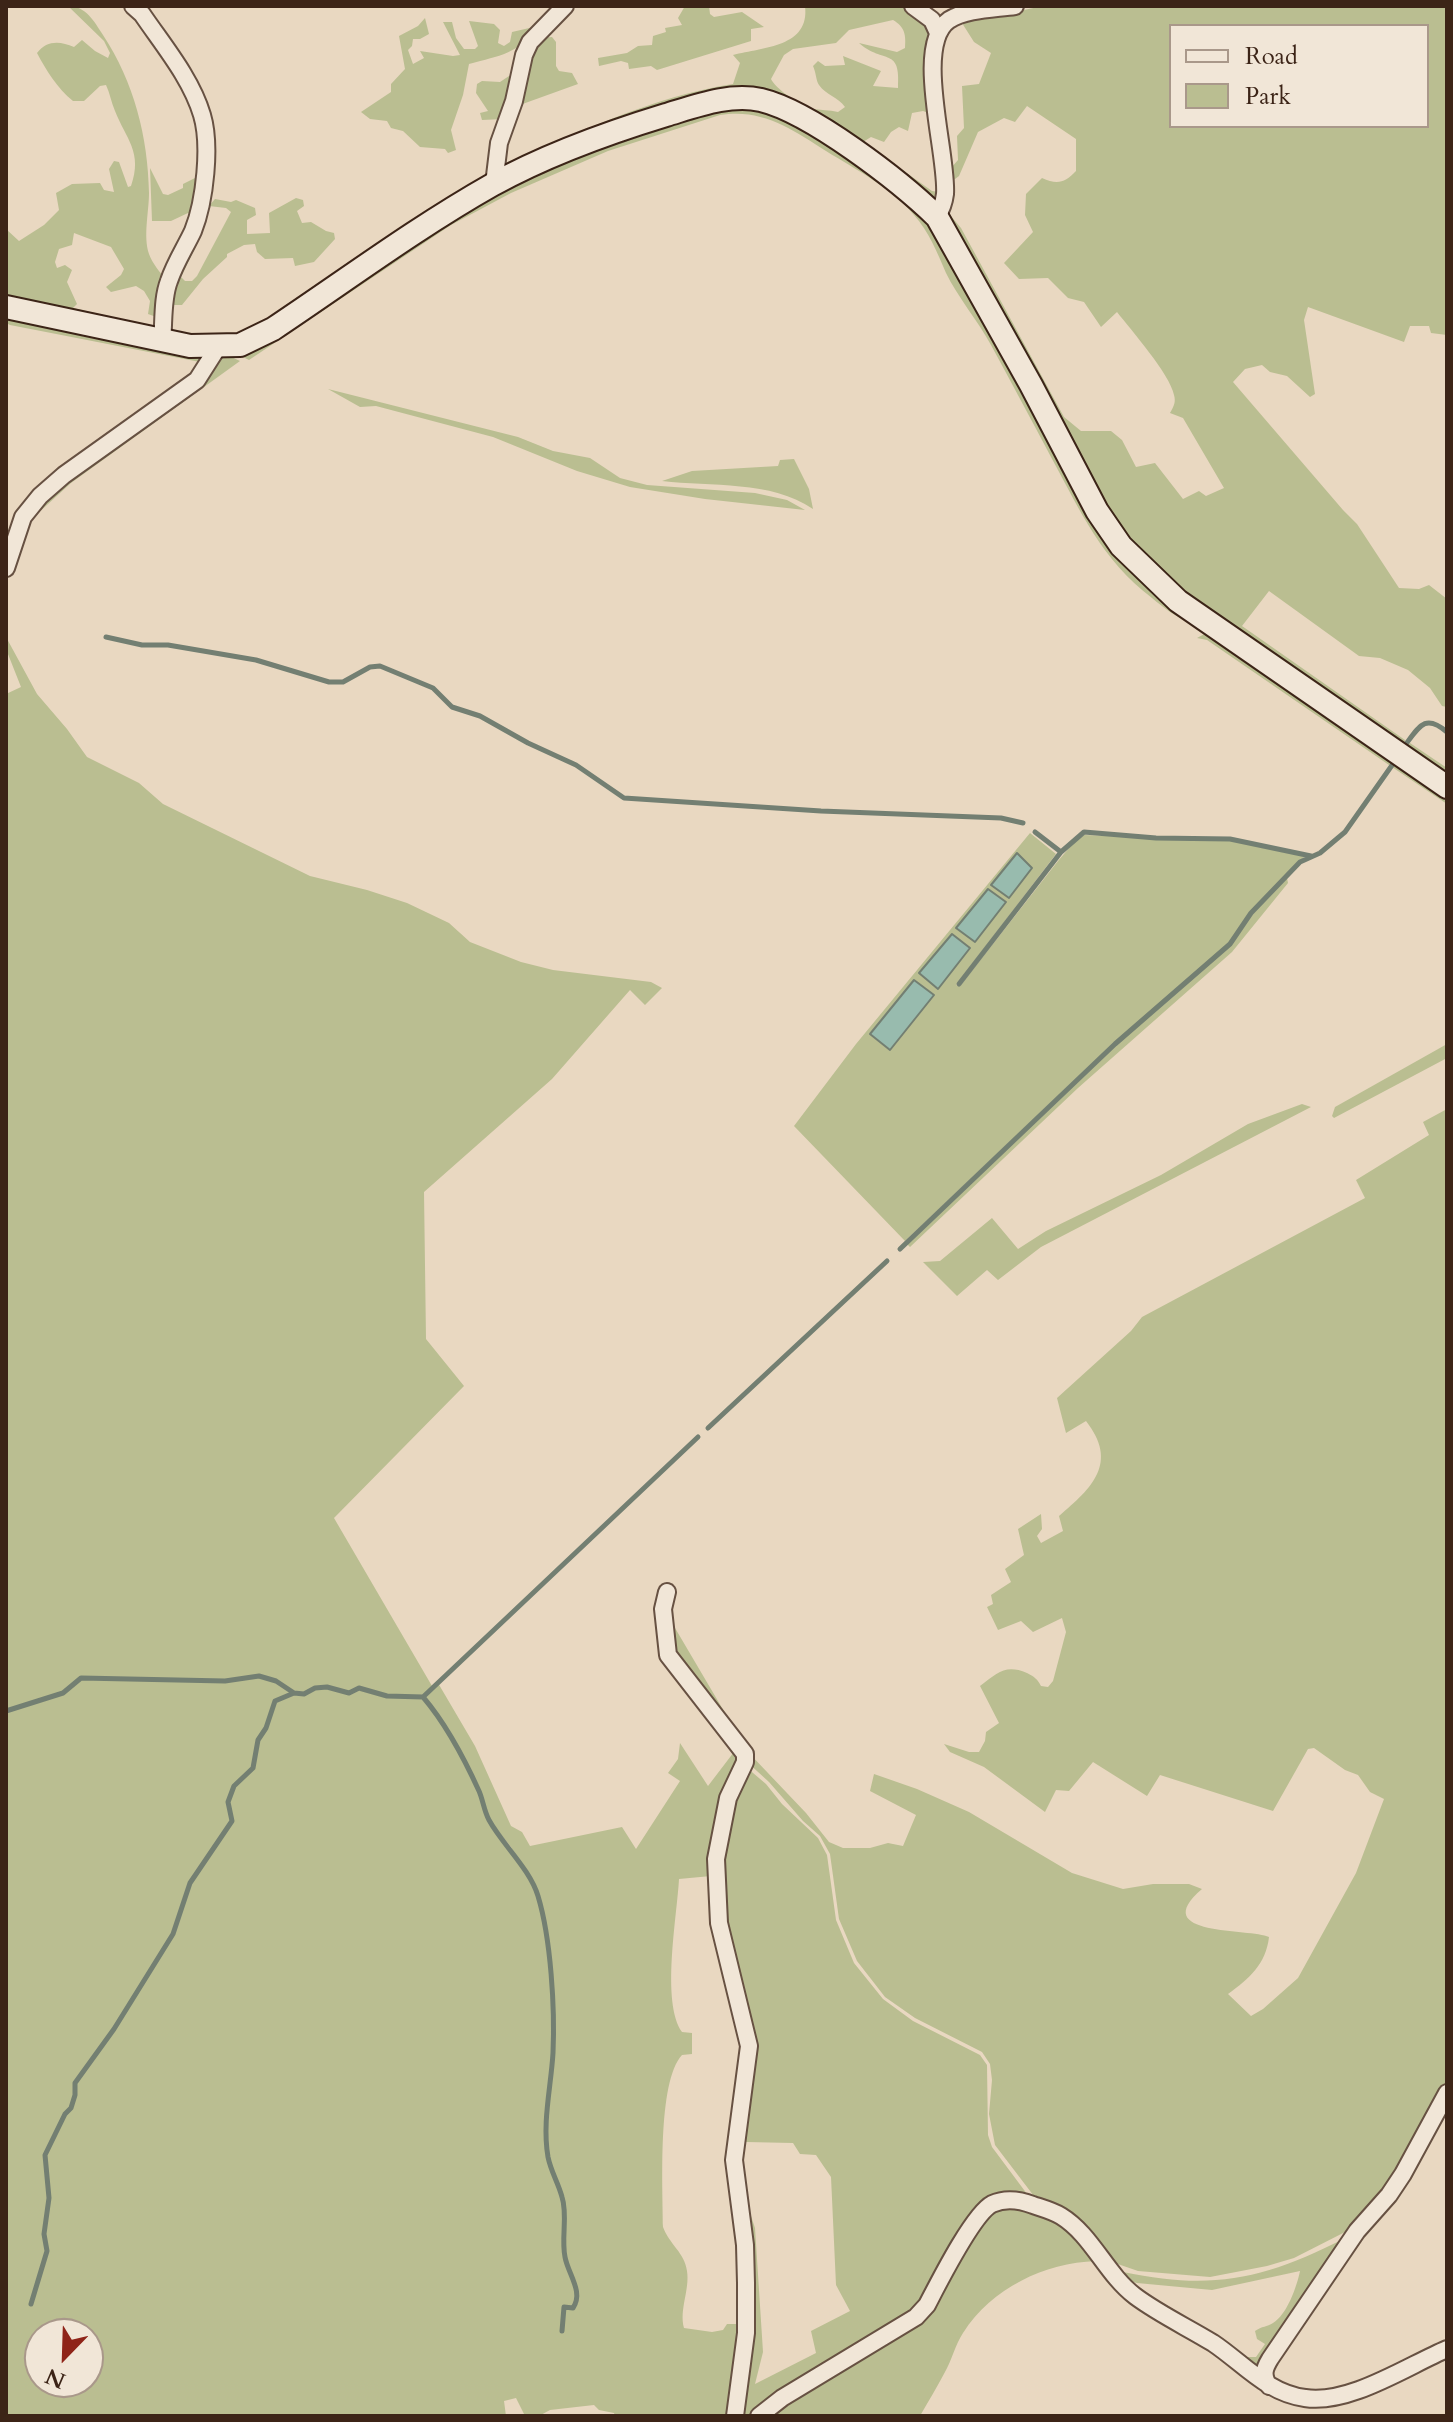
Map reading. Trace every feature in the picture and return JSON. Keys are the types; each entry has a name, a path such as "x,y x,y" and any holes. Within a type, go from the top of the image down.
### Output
{"main road":[{"path":"6,307 162,342 218,347 240,345 273,329 494,184 531,166 639,122 705,104 742,98 779,106 859,154 920,200 937,217 1097,511 1121,546 1178,601 1447,787"}],"street":[{"path":"133,6 142,14 193,92 205,129 205,170 199,209 195,227 169,280 162,342"},
{"path":"494,184 499,143 514,101 524,55 530,42 565,6"},
{"path":"913,6 932,20 938,33"},
{"path":"937,217 945,195 933,60 938,33 958,16 1015,6"},
{"path":"6,568 23,517 40,496 64,475 197,380 218,347"},
{"path":"667,1592 663,1609 668,1655 745,1754 745,1762 728,1798 716,1859 719,1923 749,2046 734,2160 745,2245 746,2283 746,2333 735,2416"},
{"path":"1269,2386 1264,2378 1264,2369 1270,2359 1357,2231 1403,2174 1447,2093"},
{"path":"759,2416 782,2398 916,2317 927,2305 976,2219 989,2205 1003,2200 1024,2201 1061,2216 1083,2236 1114,2277 1134,2295 1215,2344 1269,2386 1289,2395 1308,2399 1328,2398 1356,2390 1447,2349"}],"green space":[{"path":"68,6 89,15 114,53 131,91 146,151 149,193 147,247 152,261 166,280 162,319 148,314 150,301 144,291 136,286 111,292 106,287 124,269 111,247 74,233 72,245 59,249 55,262 57,268 65,265 72,270 67,282 77,304 73,308 160,328 158,331 6,295 6,229 19,241 44,225 59,210 56,193 72,184 100,183 104,190 114,192 109,169 114,161 119,162 128,187 134,174 132,146 106,85 100,86 84,101 73,101 52,78 37,53 49,44 74,47 82,40 108,58 110,53 104,41"},
{"path":"685,6 709,6 710,14 714,17 742,12 764,27 751,29 751,41 657,70 651,66 629,69 628,63 621,61 599,66 598,58 652,45 653,36 666,32 665,28 682,25 678,18"},
{"path":"805,6 906,6 921,14 932,33 934,115 923,111 912,113 908,131 899,127 884,142 871,137 863,142 932,191 939,192 937,196 925,193 770,93 507,166 503,164 645,107 733,84 740,63 733,55 782,43 800,30 805,20","holes":["893,20 904,32 905,48 897,52 859,43 894,61 898,88 873,86 881,71 843,56 845,65 825,66 818,61 813,66 819,85 845,107 838,112 802,105 773,83 771,79 784,55 793,49 836,43 849,30"]},
{"path":"1043,6 1447,6 1447,335 1431,333 1429,326 1410,326 1404,342 1308,307 1304,320 1315,394 1310,397 1287,376 1270,372 1262,365 1245,369 1233,382 1357,524 1399,588 1419,589 1429,585 1447,599 1447,707 1442,706 1430,688 1408,670 1380,658 1359,656 1269,591 1242,626 1405,740 1404,746 1410,743 1447,768 1447,776 1181,592 1114,522 950,215 961,228 1064,417 1081,431 1111,431 1122,440 1136,467 1155,463 1183,499 1199,491 1206,496 1224,488 1183,418 1170,413 1175,397 1165,376 1117,312 1101,327 1084,302 1068,298 1048,278 1019,279 1004,263 1033,232 1025,215 1026,194 1042,178 1060,182 1076,171 1076,139 1027,106 1015,122 1004,118 978,132 959,176 951,182 951,168 958,160 957,136 964,128 962,86 979,84 991,53 974,42 962,23"},
{"path":"425,18 429,34 413,39 408,50 413,64 424,58 420,51 460,55 443,22 452,22 456,38 464,49 478,46 469,21 494,24 500,30 498,43 504,46 510,42 512,32 538,26 515,48 469,64 451,130 456,150 448,153 445,149 420,147 403,131 391,128 387,121 370,119 361,112 391,92 391,84 405,69 399,36 418,26"},
{"path":"552,37 556,42 556,66 559,71 572,73 578,84 517,106 528,65 540,38"},
{"path":"516,75 503,119 482,120 480,113 488,111 476,93 477,84 482,81 500,82"},
{"path":"728,107 769,109 854,161 927,218 1085,502 1191,619 1188,621 1174,614 1134,583 1094,534 991,345 914,215 873,180 801,135 763,118 720,115 608,151 511,193 451,225 249,360 231,351 493,195 560,163"},
{"path":"150,168 163,194 168,195 199,176 195,216 188,213 171,221 152,221"},
{"path":"296,198 303,200 304,206 297,211 302,223 311,222 334,233 335,239 314,262 295,266 293,258 265,259 257,252 255,244 244,245 227,254 182,305 168,305 169,294 196,235 198,242 181,277 185,281 192,281 197,276 231,212 226,208 209,206 215,199 236,200 255,208 256,215 247,220 247,234 270,233 269,213"},
{"path":"6,319 91,338 204,354 200,362 10,325"},
{"path":"223,353 240,361 71,483 24,526 35,508"},
{"path":"328,389 518,437 553,451 590,458 620,478 647,485 755,493 787,500 805,510 630,487 577,471 493,437 376,406 360,407"},
{"path":"794,459 809,489 813,509 779,493 760,489 662,481 692,471 778,466 780,460"},
{"path":"1208,632 1447,794 1447,804 1392,767 1394,761 1389,765 1207,640 1197,638"},
{"path":"6,637 37,694 87,757 139,783 163,804 310,876 407,903 449,923 470,942 521,962 553,970 651,982 662,988 645,1005 630,990 552,1079 424,1192 426,1339 464,1386 334,1518 432,1686 422,1696 387,1695 359,1687 349,1692 327,1686 315,1687 304,1693 294,1692 277,1680 259,1675 225,1680 81,1677 63,1692 6,1710 6,694 21,687 6,649"},
{"path":"1030,833 1056,854 956,985 960,986 1058,861 1084,835 1235,841 1305,856 1250,912 1229,943 1114,1043 905,1241 794,1126 856,1044","holes":["914,980 933,995 890,1050 870,1033"]},
{"path":"1287,878 1288,883 1232,952 1078,1088 910,1247 907,1244 1116,1045 1231,945 1252,914"},
{"path":"1447,1044 1447,1058 1334,1118 1332,1116 1335,1107"},
{"path":"1302,1104 1311,1107 1041,1247 998,1280 987,1270 957,1296 923,1262 940,1261 992,1218 1018,1249 1046,1231 1161,1175 1248,1124"},
{"path":"1447,1109 1447,2084 1401,2173 1349,2230 1294,2258 1267,2266 1210,2277 1138,2271 1112,2262 1040,2204 995,2145 989,2114 990,2064 982,2052 915,2018 885,1997 857,1961 839,1919 830,1854 820,1836 746,1761 671,1652 665,1611 748,1752 829,1842 843,1848 870,1848 888,1843 903,1846 916,1815 870,1791 874,1774 969,1812 1072,1873 1123,1889 1153,1884 1189,1884 1202,1889 1188,1904 1186,1915 1194,1923 1269,1937 1264,1955 1255,1970 1228,1994 1251,2016 1263,2009 1298,1978 1356,1873 1384,1799 1370,1792 1358,1775 1345,1770 1314,1748 1308,1749 1273,1811 1160,1775 1147,1796 1093,1762 1069,1791 1056,1790 1045,1812 984,1767 950,1752 944,1744 979,1752 986,1732 999,1723 980,1686 997,1674 1013,1669 1034,1677 1041,1686 1048,1687 1053,1681 1066,1632 1062,1618 1033,1632 1021,1621 998,1630 987,1607 993,1604 991,1595 1011,1582 1005,1569 1024,1555 1018,1529 1041,1514 1042,1529 1037,1536 1041,1543 1063,1531 1059,1516 1082,1495 1097,1474 1101,1462 1096,1436 1086,1421 1066,1433 1057,1398 1131,1331 1142,1317 1365,1198 1356,1180 1429,1135 1423,1122"},
{"path":"259,1677 276,1681 291,1692 274,1701 265,1728 257,1740 252,1767 233,1785 227,1802 231,1821 190,1882 172,1934 74,2083 75,2095 70,2108 64,2114 44,2154 49,2197 44,2234 46,2251 30,2306 48,2251 45,2234 50,2197 46,2155 66,2114 72,2109 76,2096 76,2083 115,2029 174,1935 191,1883 233,1821 229,1802 235,1786 254,1768 259,1740 267,1729 275,1702 293,1694 304,1695 327,1688 349,1694 359,1690 387,1697 423,1699 440,1720 460,1755 488,1821 528,1876 544,1925 539,1894 511,1847 488,1818 481,1794 451,1735 424,1698 438,1683 475,1746 511,1826 522,1832 530,1846 622,1827 636,1849 680,1781 668,1773 678,1759 680,1743 708,1786 737,1748 740,1753 711,1876 679,1879 672,1958 672,2001 682,2032 692,2033 692,2054 682,2055 668,2088 662,2163 663,2227 687,2271 684,2328 712,2332 723,2330 727,2324 742,2324 731,2416 615,2416 594,2405 525,2416 516,2398 504,2401 506,2416 6,2416 6,1712 64,1694 81,1679 225,1682","holes":["552,2000 554,2051 548,2112 548,2153 555,2180 547,2156 545,2131 552,2053","563,2237 566,2260 579,2293 578,2303 573,2309 565,2308 563,2331 563,2307 572,2307 576,2296 565,2262"]},
{"path":"746,1767 818,1838 827,1855 836,1920 854,1963 883,1999 913,2021 980,2055 987,2065 988,2135 992,2147 1033,2202 993,2201 925,2305 756,2416 738,2416 747,2204 755,2228 763,2352 755,2384 816,2353 811,2331 850,2311 836,2285 831,2177 816,2155 800,2154 793,2143 746,2142 743,2148 752,2050 723,1931 723,1832"},
{"path":"1004,2202 1057,2215 1096,2261 1039,2273 1004,2291 989,2303 963,2333 920,2416 764,2416 901,2332 977,2222"},
{"path":"1345,2238 1261,2372 1135,2292 1139,2289 1217,2335 1247,2357 1256,2357 1265,2344 1257,2339 1255,2331 1273,2323 1283,2314 1300,2271 1212,2290 1137,2283 1119,2278 1123,2272 1184,2280 1238,2278 1289,2263"}],"shaded area":[{"path":"1017,853 1032,868 1009,898 991,885"},
{"path":"988,889 1006,902 975,942 956,928"},
{"path":"952,934 970,948 938,989 919,973"},
{"path":"914,980 934,995 890,1050 870,1034"}],"waterway":[{"path":"106,637 142,645 168,645 256,660 329,682 343,682 370,667 380,666 433,688 452,707 480,716 576,765 624,798 821,811 1001,818 1023,823"},
{"path":"1406,744 1424,724 1434,724 1447,732"},
{"path":"900,1249 1115,1044 1230,944 1251,913 1300,862 1320,853 1345,832 1395,761"},
{"path":"1035,832 1061,852"},
{"path":"959,984 1061,852 1084,832 1156,838 1230,839 1311,856"},
{"path":"708,1428 887,1261"},
{"path":"423,1697 698,1437"},
{"path":"6,1711 63,1693 81,1678 225,1681 259,1676 276,1681 294,1693 304,1694 315,1688 327,1687 349,1693 359,1688 387,1696 423,1697 461,1754 489,1820 529,1876 542,1913 549,1953 553,2016 546,2144 564,2204 565,2257 577,2296 573,2308 564,2307 562,2331"},
{"path":"31,2304 47,2251 44,2234 49,2198 45,2155 71,2108 75,2083 114,2029 173,1934 190,1883 232,1821 228,1802 234,1786 253,1768 258,1740 266,1728 275,1701 294,1693"}]}
